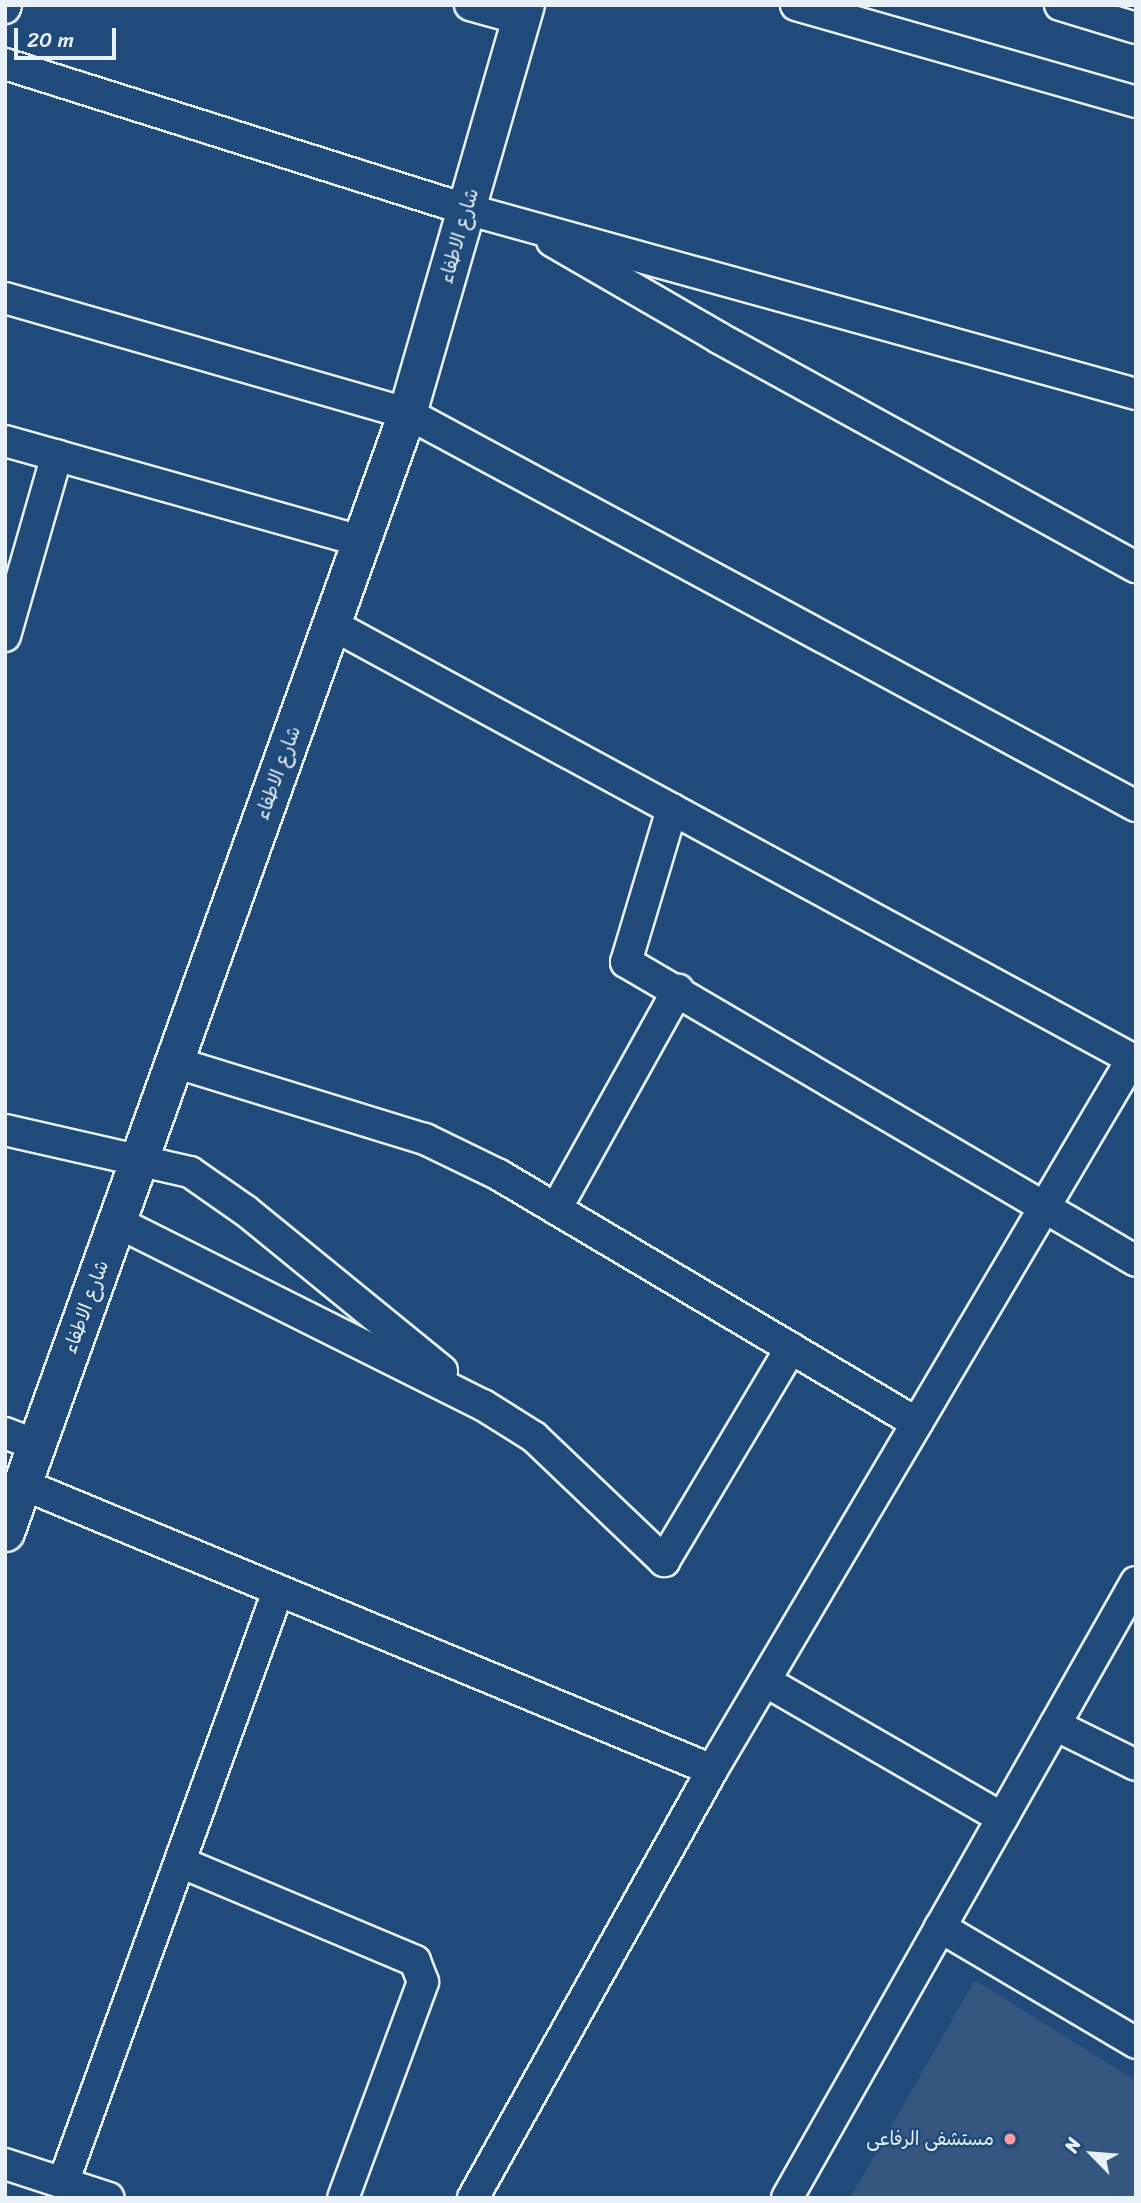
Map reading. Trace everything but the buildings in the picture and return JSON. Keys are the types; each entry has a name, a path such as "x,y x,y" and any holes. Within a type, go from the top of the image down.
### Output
{"street":[{"path":"470,5 523,12"},
{"path":"796,5 1136,102"},
{"path":"1060,5 1136,28"},
{"name":"شارع الاطفاء","path":"5,1532 22,1485 21,1439 117,1222 407,413 523,12"},
{"path":"5,64 466,209 515,219 1136,394"},
{"path":"515,219 719,338 1136,567"},
{"path":"5,298 407,413 1136,806"},
{"path":"5,441 361,541"},
{"path":"5,636 57,455"},
{"path":"331,624 1134,1060 1041,1209 918,1423 712,1770 473,2198"},
{"path":"672,810 626,962 678,990 1041,1209 1136,1261"},
{"path":"556,1209 678,990"},
{"path":"174,1062 425,1139 556,1209 918,1423"},
{"path":"5,1130 190,1172 246,1211 482,1405"},
{"path":"117,1222 482,1405 534,1437 664,1561 791,1348"},
{"path":"22,1485 712,1770"},
{"path":"787,2198 1136,1582"},
{"path":"63,2183 278,1591"},
{"path":"765,1681 1002,1818"},
{"path":"1055,1725 1136,1765"},
{"path":"180,1862 415,1961 423,1982 343,2198"},
{"path":"940,1927 1136,2043"},
{"path":"5,2165 109,2198"}],"shaded area":[{"name":"مستشفی الرفاعی","path":"975,1980 1136,2081 1136,2198 850,2198"}],"place":[{"name":"مستشفی الرفاعی","path":"1010,2139"}]}
